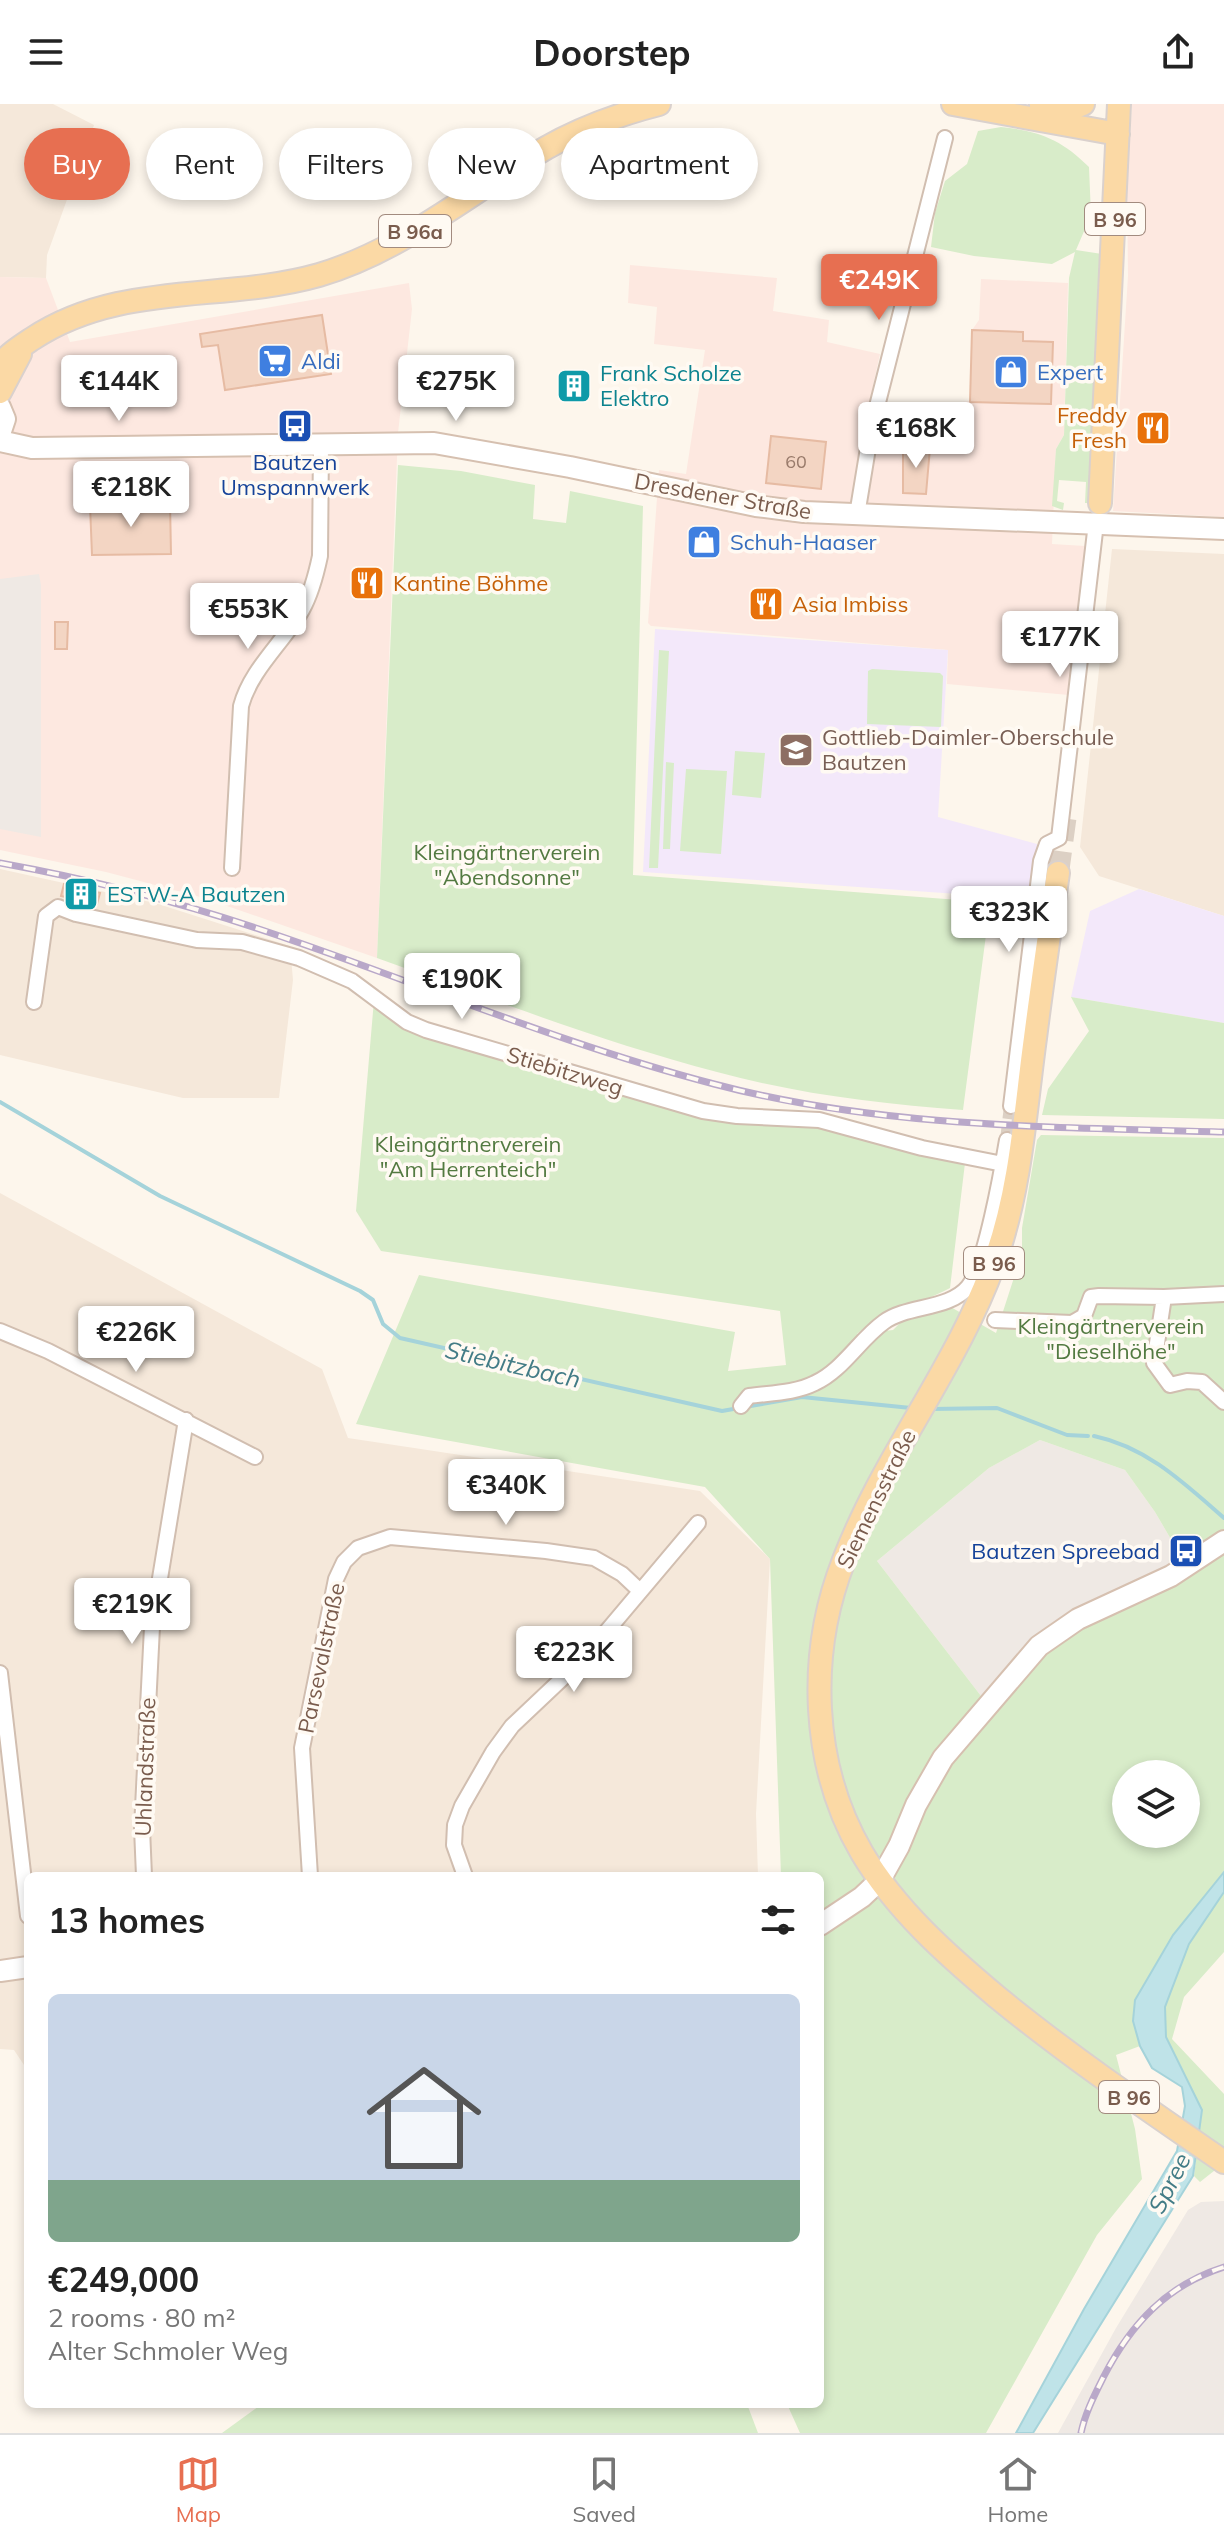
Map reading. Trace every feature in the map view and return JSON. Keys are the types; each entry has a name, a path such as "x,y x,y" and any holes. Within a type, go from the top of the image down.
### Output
{"main road":[{"name":"B 96a","path":"0,365 55,323 98,307 151,296 282,283 350,264 405,237 548,146 584,129 659,104"},
{"path":"953,104 1119,117"},
{"path":"1035,104 1076,106 1119,117"},
{"name":"B 96","path":"1098,513 1119,117"},
{"name":"B 96a","path":"0,392 27,342"},
{"name":"Dresdener Straße","path":"1,427 22,447 401,442 456,445 756,506 857,515 1098,513 1224,529"},
{"name":"Siemensstraße","path":"1058,873 1022,1140 1009,1211 982,1296 871,1498 843,1561 830,1604 820,1658 821,1717 833,1787 856,1842 880,1880 915,1922 957,1963 1036,2029 1224,2162"},
{"path":"824,1922 862,1897 880,1880 921,1795 943,1758 1039,1646 1078,1619 1171,1576 1224,1541"},
{"path":"0,1971 24,1968"}],"street":[{"path":"857,515 871,430 945,138"},
{"path":"232,868 241,706 259,668 302,609 317,572 320,556 321,443"},
{"path":"1011,1106 1041,861 1047,844 1059,838 1098,513"},
{"name":"Stiebitzweg","path":"34,1002 46,916 58,907 76,914 197,940 242,942 299,958 352,981 407,1022 426,1030 649,1097 737,1116 819,1120 922,1148 1003,1164"},
{"path":"741,1406 749,1396 811,1385 837,1367 884,1322 902,1312 958,1295 966,1289 983,1246 1007,1140"},
{"path":"995,1320 1072,1323 1084,1316 1091,1297 1224,1294"},
{"path":"1164,1297 1154,1352 1157,1369 1170,1385 1202,1382 1224,1402"},
{"path":"1,1333 186,1420 255,1457"},
{"name":"Uhlandstraße","path":"144,1872 142,1828 152,1627 186,1420"},
{"path":"464,1872 454,1845 455,1825 462,1806 493,1752 512,1726 585,1657 698,1523"},
{"name":"Parsevalstraße","path":"310,1872 302,1773 303,1736 336,1579 344,1562 358,1548 390,1537 594,1558 622,1574 639,1590"},
{"path":"0,1673 24,1881"}],"shaded area":[{"path":"0,104 53,104 94,125 93,128 24,128 24,200 67,200 47,255 46,278 0,277"},
{"path":"1132,104 1224,104 1224,517 1113,511 1128,276 1127,186"},
{"path":"630,265 777,278 773,311 829,320 827,342 880,354 862,435 954,442 955,403 970,401 972,330 979,320 981,279 1068,283 1064,435 1056,449 1052,544 1085,546 1069,695 947,684 948,650 651,626 648,623 659,470 686,474 705,350 654,344 657,307 628,303"},
{"path":"0,277 46,278 70,342 409,283 412,309 398,433 377,958 204,898 106,872 0,850"},
{"path":"1112,549 1224,554 1224,916 1099,876 1080,847"},
{"path":"39,574 41,837 0,829 0,579"},
{"name":"Gottlieb-Daimler-Oberschule Bautzen","path":"655,629 948,650 938,817 1037,844 1030,899 643,872"},
{"path":"0,869 155,903 290,946 293,980 279,1098 183,1098 0,1055"},
{"path":"1139,889 1224,916 1224,1023 1071,997 1090,911"},
{"path":"0,1193 322,1369 348,1438 700,1491 770,1559 756,1814 758,1872 24,1872 24,2065 14,2050 0,2049"},
{"path":"1040,1440 1125,1470 1179,1553 1156,1577 1026,1649 981,1696 877,1561 989,1468"},
{"path":"1224,2201 1224,2433 1058,2433 1116,2328 1188,2210 1201,2202"}],"green space":[{"path":"1001,127 1049,138 1089,167 1091,215 1076,250 1102,254 1090,503 1085,503 1086,482 1059,480 1057,501 1064,503 1063,510 1052,506 1056,449 1064,435 1069,278 1075,252 1052,264 974,256 931,247 935,213 945,181 967,164 978,131"},
{"name":"Kleingärtnerverein \"Abendsonne\"","path":"398,465 461,471 535,485 533,519 566,523 570,491 643,506 633,875 1023,905 1017,940 986,935 963,1110 839,1097 717,1072 588,1033 377,958"},
{"path":"659,650 669,651 658,868 649,868"},
{"path":"868,671 940,673 943,676 941,727 867,724"},
{"path":"735,751 765,753 761,798 732,795"},
{"path":"666,762 674,763 670,849 663,849"},
{"path":"686,769 727,771 721,854 680,851"},
{"path":"1071,997 1224,1023 1224,1119 1042,1115 1048,1089 1089,1031"},
{"path":"374,1000 406,1024 649,1099 811,1122 965,1163 950,1288 890,1313 857,1334 893,1330 906,1317 949,1306 996,1333 1022,1253 1022,1228 1037,1140 1041,1135 1224,1138 1224,1533 1179,1553 1125,1470 1040,1440 989,1468 877,1561 981,1696 988,1714 1067,1635 1224,1550 1224,1872 1135,2000 1133,2021 1140,2046 1116,2055 1135,2129 1142,2179 1097,2235 986,2433 800,2433 789,2408 824,2408 824,1872 781,1872 770,1559 705,1487 356,1424 419,1275 735,1332 728,1371 786,1365 780,1311 381,1251 356,1211"},
{"path":"1224,1892 1224,1952 1184,1997 1172,2039 1224,2094 1224,2163 1200,2182 1194,2176 1202,2110 1166,2037 1165,2007 1189,1944"},
{"path":"256,2408 749,2408 758,2433 222,2433"}],"water":[{"name":"Spree","path":"1224,1872 1224,1892 1189,1944 1165,2007 1166,2037 1202,2110 1193,2176 1033,2433 1016,2433 1084,2309 1177,2151 1185,2106 1182,2087 1152,2068 1140,2046 1133,2021 1135,2000 1173,1935"}],"building":[{"name":"Aldi","path":"322,315 331,374 225,390 218,345 202,347 200,334"},
{"name":"Expert","path":"972,330 1023,332 1023,341 1053,342 1051,404 970,402"},
{"path":"123,360 123,383 79,384 78,361"},
{"path":"172,367 173,393 149,393 148,368"},
{"path":"771,436 826,442 821,489 766,483"},
{"path":"903,448 930,448 926,494 903,493"},
{"path":"170,502 171,554 92,555 90,505"},
{"path":"55,622 68,622 67,649 55,649"},
{"name":"ESTW-A Bautzen","path":"64,884 100,893 97,904 61,896"}],"waterway":[{"name":"Stiebitzbach","path":"0,1102 160,1196 360,1291 373,1300 383,1324 400,1338 722,1411 802,1397 911,1408"},
{"name":"Stiebitzbach","path":"932,1409 997,1408 1067,1435 1088,1436"},
{"name":"Stiebitzbach","path":"1094,1436 1131,1449 1164,1468 1224,1518"}],"tunnel":[{"path":"1058,873 1066,814"},
{"path":"1007,1140 1011,1106"}],"railway":[{"path":"0,863 112,887 222,917 608,1053 714,1084 777,1098 840,1109 967,1123 1224,1132"},
{"path":"1081,2433 1104,2376 1139,2323 1185,2284 1224,2267"}],"place":[{"name":"Aldi","path":"275,361"},
{"name":"Expert","path":"1011,372"},
{"name":"Frank Scholze Elektro","path":"574,386"},
{"name":"Bautzen Umspannwerk","path":"295,426"},
{"name":"Freddy Fresh","path":"1153,428"},
{"name":"Schuh-Haaser","path":"704,542"},
{"name":"Kantine Böhme","path":"367,583"},
{"name":"Asia Imbiss","path":"766,604"},
{"name":"Gottlieb-Daimler-Oberschule Bautzen","path":"796,750"},
{"name":"ESTW-A Bautzen","path":"81,894"},
{"name":"Bautzen Spreebad","path":"1186,1551"}],"park label":[{"name":"Kleingärtnerverein \"Am Herrenteich\"","path":"468,1156"},
{"name":"Kleingärtnerverein \"Dieselhöhe\"","path":"1111,1338"}]}
